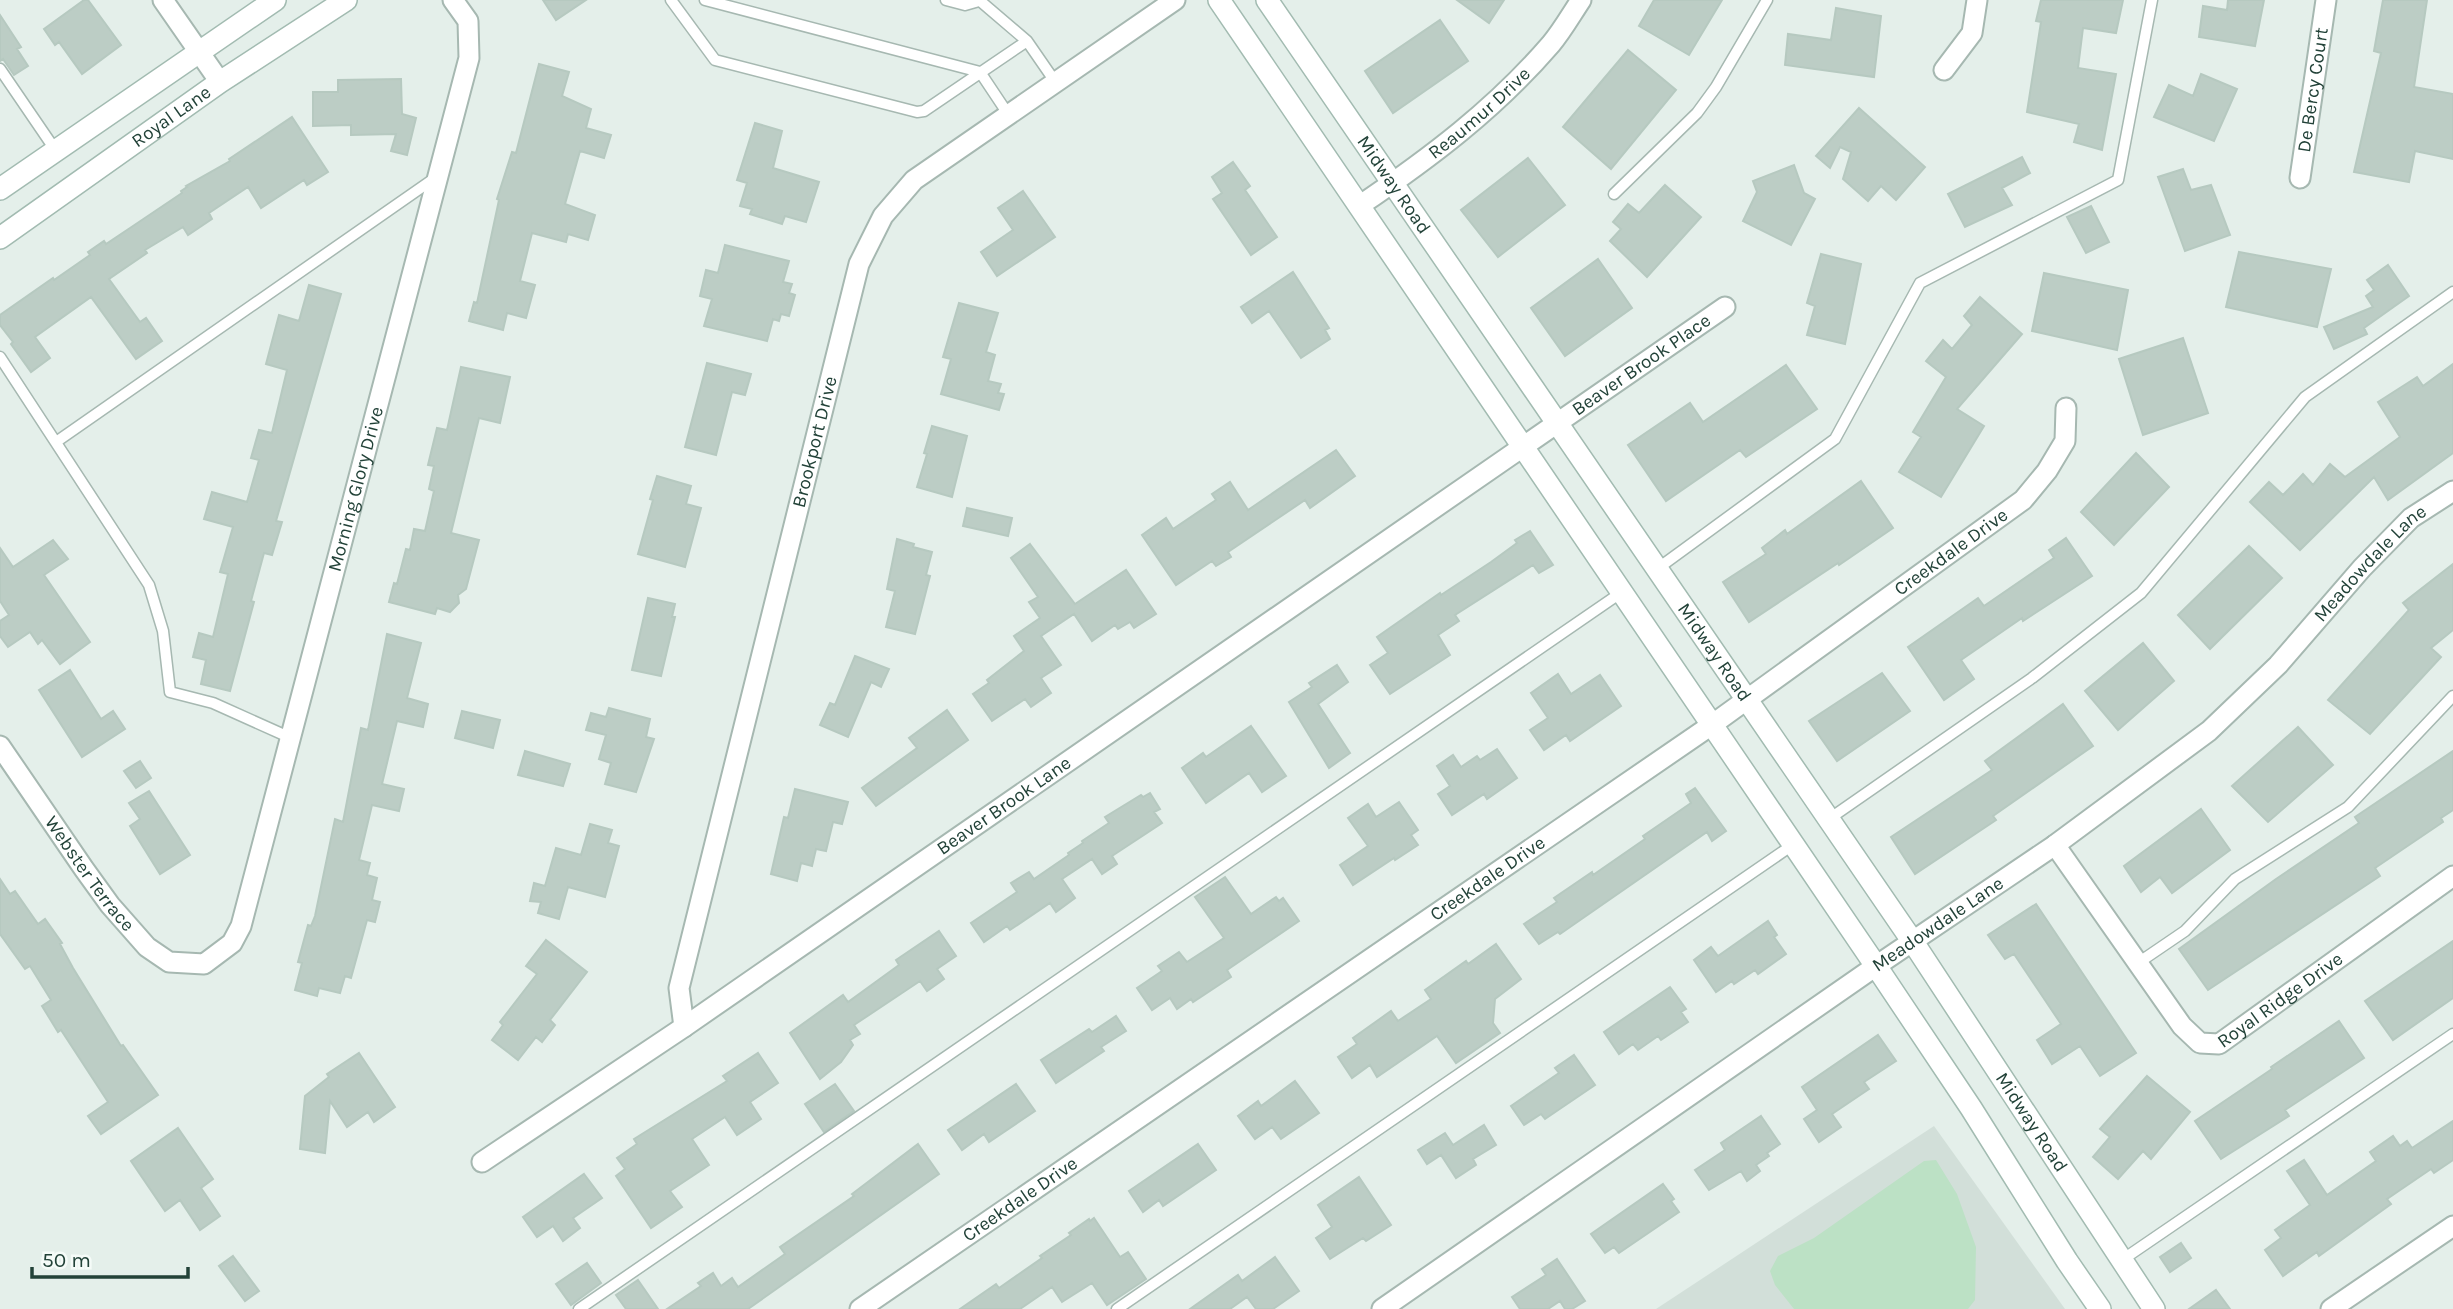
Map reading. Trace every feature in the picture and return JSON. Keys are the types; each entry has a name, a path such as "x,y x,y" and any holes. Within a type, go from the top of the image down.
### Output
{"main road":[{"name":"Royal Lane","path":"0,189 275,0"},
{"name":"Royal Lane","path":"0,237 220,82 346,0"},
{"name":"Midway Road","path":"1219,0 1794,844 1971,1108 2100,1309"},
{"name":"Midway Road","path":"1267,0 1913,942 2154,1309"}],"street":[{"path":"163,0 220,82"},
{"name":"Morning Glory Drive","path":"204,964 232,943 241,926 439,176 469,58 468,21 453,0"},
{"name":"Brookport Drive","path":"684,1027 679,988 859,264 883,216 914,180 1175,0"},
{"name":"Reaumur Drive","path":"1359,206 1463,132 1498,101 1552,42 1581,0"},
{"path":"1944,70 1972,33 1977,0"},
{"name":"De Bercy Court","path":"2300,178 2326,0"},
{"name":"Beaver Brook Place","path":"1524,448 1725,307"},
{"name":"Creekdale Drive","path":"860,1309 1713,724 2023,500 2047,471 2065,441 2066,408"},
{"name":"Beaver Brook Lane","path":"482,1162 684,1027 1524,448"},
{"name":"Meadowdale Lane","path":"1382,1309 1876,966 2056,845 2209,731 2278,665 2362,568 2411,518 2453,491"},
{"name":"Webster Terrace","path":"0,746 110,905 147,947 169,962 204,964"},
{"name":"Royal Ridge Drive","path":"2056,845 2182,1026 2200,1043 2219,1044 2453,876"},
{"path":"2331,1309 2453,1226"}],"lane":[{"path":"705,0 980,72 1008,114"},
{"path":"946,0 965,5 979,0 1027,41 1056,83"},
{"path":"1614,194 1697,113 1716,87 1767,0"},
{"path":"1657,569 1835,439 1920,283 2118,180 2152,0"},
{"path":"677,2 715,60 917,112 924,111 1027,41"},
{"path":"0,69 55,151"},
{"path":"56,442 439,176"},
{"path":"1828,820 2032,678 2141,593 2305,397 2453,292"},
{"path":"0,357 149,585 163,631 170,692 213,703 291,738"},
{"path":"579,1309 1623,592"},
{"path":"2138,963 2185,931 2235,879 2348,807 2453,696"},
{"path":"1117,1309 1794,844"},
{"path":"2121,1260 2453,1034"}],"shaded area":[{"path":"1934,1126 2065,1309 1656,1309"}],"green space":[{"path":"1936,1160 1957,1194 1976,1247 1975,1300 1968,1309 1794,1309 1775,1285 1770,1271 1778,1256 1814,1238 1924,1161"}],"building":[{"path":"84,0 88,0 121,45 82,74 59,42 55,45 44,29"},
{"path":"543,0 586,0 556,20"},
{"path":"1457,0 1504,0 1489,23"},
{"path":"1654,0 1722,0 1689,55 1639,26"},
{"path":"2041,0 2123,0 2116,33 2083,28 2078,68 2116,74 2102,150 2074,142 2079,124 2027,112 2041,22 2036,21"},
{"path":"2228,0 2264,0 2255,46 2199,37 2203,6 2227,10"},
{"path":"2383,0 2427,0 2414,87 2453,94 2453,159 2415,151 2409,182 2354,172 2381,53 2374,51"},
{"path":"1836,8 1881,16 1874,77 1785,65 1788,34 1831,40"},
{"path":"0,15 21,47 17,49 28,66 14,75 3,59 0,61"},
{"path":"1440,20 1468,61 1393,113 1365,71"},
{"path":"1628,50 1676,90 1611,169 1563,127"},
{"path":"539,64 569,72 562,96 591,109 586,128 611,135 604,158 580,151 565,204 595,215 588,240 568,234 566,242 532,233 520,281 535,285 526,318 507,313 503,330 469,321 474,302 477,303 499,200 497,199 512,152 516,153"},
{"path":"2201,74 2237,89 2214,141 2154,117 2169,85 2193,96"},
{"path":"401,79 402,114 416,118 407,155 391,151 396,134 351,135 351,125 313,126 313,92 338,92 338,80"},
{"path":"1859,108 1925,167 1896,200 1881,186 1868,201 1843,179 1851,152 1840,147 1830,168 1816,156"},
{"path":"292,117 328,172 307,185 304,180 261,208 248,187 209,213 212,219 188,235 183,227 145,250 147,253 109,279 140,322 146,318 162,341 136,359 91,297 35,337 50,358 31,372 0,325 0,315 90,255 88,252 104,241 106,244 182,193 186,186 230,161 229,159"},
{"path":"755,123 782,131 773,168 819,182 806,222 785,216 782,224 750,214 752,209 740,206 747,183 737,180"},
{"path":"2022,157 2030,173 2002,188 2012,205 1965,227 1948,194"},
{"path":"1528,158 1565,205 1498,257 1461,210"},
{"path":"1233,162 1250,186 1245,190 1277,237 1251,255 1213,199 1222,193 1212,177"},
{"path":"1794,165 1804,193 1815,199 1791,245 1743,221 1757,192 1753,181"},
{"path":"2183,169 2191,190 2211,185 2230,235 2185,251 2158,177"},
{"path":"1665,185 1701,217 1647,277 1610,241 1621,229 1613,222 1628,204 1639,213"},
{"path":"1023,191 1055,237 997,276 981,252 1013,230 998,208"},
{"path":"2091,206 2109,242 2086,253 2067,217"},
{"path":"725,245 789,261 783,282 792,284 789,293 795,295 789,316 781,314 779,321 773,319 767,341 704,326 712,299 700,296 706,270 718,273"},
{"path":"2239,252 2331,269 2317,327 2226,307"},
{"path":"1821,254 1861,264 1845,344 1807,335 1815,306 1807,303"},
{"path":"1598,259 1632,308 1565,356 1531,308"},
{"path":"2388,265 2409,296 2364,328 2367,334 2334,349 2324,327 2373,307 2366,296 2374,290 2367,280"},
{"path":"1293,272 1329,328 1325,330 1330,339 1301,358 1269,311 1252,323 1241,307"},
{"path":"2044,273 2128,290 2117,350 2032,331"},
{"path":"309,285 341,294 276,521 282,522 272,555 264,553 230,691 201,684 206,660 193,657 199,633 213,637 228,574 220,572 233,527 204,519 212,492 247,502 259,460 251,458 259,430 272,433 287,370 266,364 279,315 299,321"},
{"path":"1980,297 2022,334 1957,409 1984,426 1941,497 1899,472 1921,437 1913,432 1946,377 1926,361 1943,340 1952,349 1972,325 1964,316"},
{"path":"959,303 998,313 986,352 995,355 988,381 1001,384 998,393 1004,394 999,410 941,394 951,359 943,357"},
{"path":"2183,338 2208,413 2143,435 2119,359"},
{"path":"707,363 751,374 745,395 732,392 716,455 685,447"},
{"path":"2453,364 2453,453 2388,500 2374,477 2300,550 2250,502 2269,482 2283,495 2303,474 2313,485 2330,464 2345,477 2400,437 2378,402 2417,377 2423,386"},
{"path":"1786,365 1817,409 1746,457 1740,450 1666,501 1628,445 1690,403 1703,422"},
{"path":"461,367 510,377 500,423 479,418 451,533 479,540 466,589 458,595 459,603 450,612 437,608 435,614 389,602 394,583 397,584 406,549 410,550 414,529 425,531 434,491 429,489 434,466 428,465 437,428 447,430"},
{"path":"932,426 967,436 952,497 917,487"},
{"path":"1336,450 1355,476 1310,508 1305,500 1228,552 1231,557 1216,566 1212,561 1176,585 1142,535 1166,518 1173,529 1216,500 1212,494 1230,482 1248,510"},
{"path":"2136,453 2169,487 2114,545 2081,512"},
{"path":"657,476 691,486 686,504 701,508 685,567 638,554"},
{"path":"1861,481 1893,528 1749,622 1723,582 1766,554 1762,548 1785,530 1787,534"},
{"path":"967,508 1012,518 1008,536 963,526"},
{"path":"1530,531 1553,565 1539,573 1533,565 1455,615 1459,621 1438,635 1450,655 1390,694 1370,665 1388,653 1377,637 1440,593 1441,595 1491,562 1517,543 1515,540"},
{"path":"2066,538 2092,576 2023,621 2022,618 1961,660 1974,679 1944,700 1908,647 1978,598 1984,606 2054,558 2049,550"},
{"path":"897,539 932,552 926,575 930,576 915,634 886,627 895,591 887,589"},
{"path":"53,540 68,559 44,575 90,642 60,664 42,640 38,644 30,632 8,647 0,636 0,621 9,615 0,601 0,548 13,567"},
{"path":"1030,544 1075,604 1126,570 1156,614 1134,628 1130,622 1118,629 1115,625 1092,641 1074,614 1041,636 1061,665 1041,678 1051,693 1031,707 1025,699 992,721 973,694 1024,651 1014,636 1040,618 1029,602 1038,597 1011,558"},
{"path":"2249,546 2282,578 2210,649 2178,615"},
{"path":"2453,564 2453,630 2431,648 2441,657 2370,734 2328,700 2409,610 2403,603"},
{"path":"648,598 675,604 672,617 675,617 661,676 632,670"},
{"path":"387,634 421,643 407,698 428,704 423,727 397,721 382,784 404,789 399,811 372,805 359,860 370,863 367,875 377,878 372,900 380,902 375,922 367,920 351,978 345,976 340,993 319,988 317,996 295,990 302,963 298,962 308,925 311,926 315,916 335,819 343,822 361,728 368,730"},
{"path":"2143,643 2174,681 2118,730 2085,691"},
{"path":"855,656 889,669 881,687 871,682 848,737 820,725 830,703 835,705"},
{"path":"1337,665 1348,682 1318,704 1350,753 1329,768 1289,702 1312,687 1309,683"},
{"path":"70,670 101,719 113,711 125,729 82,757 39,690"},
{"path":"1882,673 1910,711 1837,761 1809,721"},
{"path":"1558,674 1571,694 1600,675 1621,706 1570,741 1566,735 1544,750 1530,730 1548,718 1531,693"},
{"path":"2063,704 2093,746 1993,816 1996,820 1915,874 1891,837 1992,770 1985,761"},
{"path":"609,708 650,719 646,737 654,739 636,792 605,784 611,763 599,759 606,735 586,730 591,713 606,717"},
{"path":"947,710 968,740 876,806 862,788 917,748 909,738"},
{"path":"462,711 500,720 493,748 455,738"},
{"path":"1251,726 1286,776 1262,792 1249,773 1206,803 1182,768 1203,753 1206,757"},
{"path":"2298,727 2333,765 2268,822 2232,786"},
{"path":"1497,749 1517,778 1487,799 1484,794 1452,815 1438,794 1450,786 1437,766 1453,755 1461,767 1477,756 1480,760"},
{"path":"525,751 570,764 563,786 518,775"},
{"path":"2453,751 2453,810 2441,818 2443,822 2375,868 2380,876 2208,990 2179,949 2359,823 2355,817"},
{"path":"140,761 151,778 136,788 124,771"},
{"path":"1695,788 1726,831 1712,841 1707,832 1560,934 1558,932 1539,944 1524,924 1557,902 1554,898 1645,839 1643,836 1691,803 1686,794"},
{"path":"795,789 848,802 842,824 833,822 826,851 816,849 812,866 801,863 797,881 771,874 784,817 788,818"},
{"path":"149,791 190,855 160,874 130,826 140,819 129,803"},
{"path":"1150,793 1160,809 1154,812 1162,823 1112,856 1117,864 1102,874 1092,859 1062,879 1075,898 1056,912 1050,903 1010,930 1007,926 984,942 971,923 1017,892 1011,883 1029,872 1034,879 1109,823 1105,817 1141,795 1143,797"},
{"path":"1399,802 1418,830 1411,835 1418,845 1353,885 1340,865 1368,846 1348,818 1368,804 1376,817"},
{"path":"2201,809 2230,850 2172,893 2160,877 2141,892 2124,866"},
{"path":"590,824 612,830 608,843 619,846 605,897 568,887 559,919 538,913 541,902 530,901 534,883 545,886 556,848 581,855"},
{"path":"1225,877 1251,914 1276,897 1279,901 1283,898 1299,921 1227,970 1231,977 1193,1002 1191,999 1177,1009 1170,998 1152,1010 1137,988 1162,971 1158,966 1179,952 1187,962 1224,938 1195,897"},
{"path":"0,879 10,894 15,891 38,924 45,919 62,943 60,944 73,968 121,1046 123,1045 158,1095 101,1134 88,1116 108,1102 42,1006 51,1000 30,966 25,969 0,934"},
{"path":"2036,904 2136,1053 2100,1076 2080,1046 2052,1064 2037,1040 2061,1024 2014,954 2005,959 1988,935"},
{"path":"1768,921 1777,935 1774,937 1786,954 1758,974 1755,970 1716,992 1694,960 1711,947 1718,956"},
{"path":"939,931 956,956 937,969 944,979 927,991 920,981 854,1025 860,1034 850,1040 853,1045 841,1062 820,1079 790,1033 843,995 848,1002 899,965 896,960"},
{"path":"546,940 587,972 550,1020 555,1025 542,1042 536,1037 518,1060 492,1040 503,1025 500,1022 537,974 526,966"},
{"path":"2453,941 2453,998 2393,1040 2365,1001"},
{"path":"1496,944 1521,979 1495,999 1493,1023 1500,1033 1456,1063 1437,1036 1377,1077 1370,1065 1352,1078 1338,1057 1357,1044 1353,1038 1391,1011 1398,1021 1431,999 1425,990"},
{"path":"1670,987 1686,1009 1681,1012 1688,1022 1661,1040 1658,1036 1638,1050 1633,1044 1619,1054 1604,1032"},
{"path":"1116,1016 1126,1031 1101,1047 1104,1051 1056,1083 1041,1060 1089,1029 1092,1032"},
{"path":"2339,1021 2364,1058 2285,1110 2289,1116 2221,1159 2195,1121"},
{"path":"1878,1035 1896,1061 1864,1082 1869,1089 1832,1114 1841,1127 1819,1142 1804,1119 1817,1110 1802,1087"},
{"path":"359,1053 395,1107 374,1122 368,1112 347,1127 330,1101 325,1153 300,1149 305,1096 329,1077 327,1074"},
{"path":"758,1053 778,1083 750,1102 761,1119 737,1135 725,1117 692,1139 709,1165 670,1191 682,1207 651,1228 616,1176 625,1169 617,1158 637,1144 634,1139 727,1081 723,1076"},
{"path":"1574,1055 1595,1085 1545,1119 1541,1114 1524,1125 1511,1106 1559,1073 1555,1068"},
{"path":"2147,1076 2190,1112 2151,1159 2143,1151 2118,1179 2093,1157 2110,1137 2100,1129"},
{"path":"1295,1081 1319,1113 1281,1139 1272,1127 1255,1139 1238,1116 1258,1101 1261,1106"},
{"path":"835,1084 854,1111 824,1132 805,1104"},
{"path":"1016,1084 1035,1111 989,1142 984,1134 962,1150 948,1130"},
{"path":"1761,1116 1780,1144 1756,1165 1760,1171 1747,1181 1741,1171 1709,1190 1695,1170 1725,1150 1721,1143"},
{"path":"2453,1121 2453,1160 2434,1173 2431,1169 2387,1199 2391,1204 2319,1256 2317,1252 2283,1276 2265,1250 2281,1238 2275,1230 2310,1205 2287,1171 2304,1160 2327,1195 2376,1161 2370,1152 2393,1136 2400,1146 2407,1141 2412,1148"},
{"path":"1484,1125 1496,1145 1473,1159 1476,1165 1456,1178 1441,1155 1427,1164 1418,1150 1445,1133 1453,1145"},
{"path":"178,1128 213,1179 201,1188 220,1216 200,1230 180,1200 165,1211 131,1161"},
{"path":"918,1144 939,1174 748,1309 667,1309 701,1286 698,1283 713,1273 721,1286 732,1278 738,1287 785,1254 780,1247 854,1196 852,1194"},
{"path":"1198,1144 1216,1170 1163,1206 1159,1200 1143,1212 1129,1191"},
{"path":"584,1174 602,1198 573,1218 580,1228 563,1241 553,1226 537,1237 523,1217"},
{"path":"1359,1177 1391,1225 1366,1241 1363,1238 1330,1259 1316,1238 1332,1227 1318,1205"},
{"path":"1663,1184 1674,1199 1671,1201 1679,1212 1619,1253 1614,1247 1605,1253 1591,1234"},
{"path":"1094,1218 1120,1257 1128,1252 1146,1279 1107,1305 1092,1283 1062,1302 1052,1287 1020,1309 960,1309 996,1284 999,1288 1042,1258 1040,1256 1071,1235 1069,1233"},
{"path":"2181,1243 2191,1258 2170,1272 2160,1257"},
{"path":"233,1256 259,1291 245,1301 219,1266"},
{"path":"1275,1257 1299,1291 1273,1309 1256,1309 1247,1297 1230,1309 1190,1309 1238,1275 1242,1281"},
{"path":"1557,1259 1585,1301 1572,1309 1565,1309 1560,1301 1548,1309 1520,1309 1512,1297 1546,1275 1542,1269"},
{"path":"587,1263 601,1283 571,1305 556,1284"},
{"path":"638,1280 658,1309 626,1309 616,1295"},
{"path":"2216,1290 2230,1309 2189,1309"}]}
